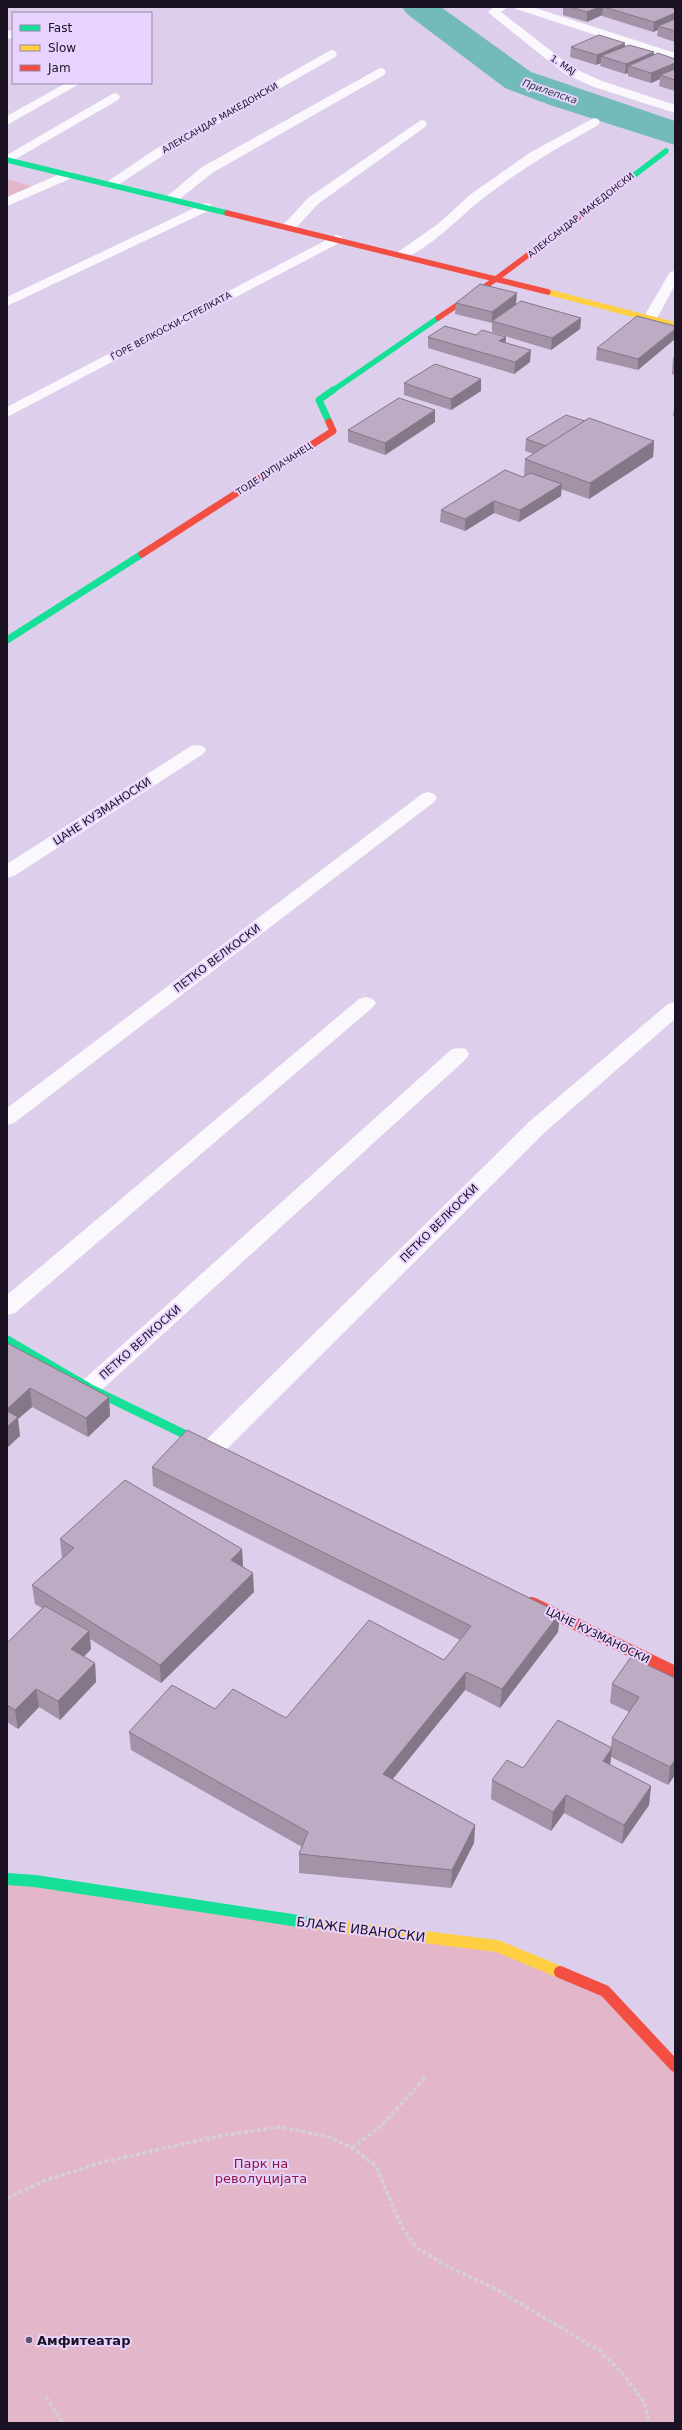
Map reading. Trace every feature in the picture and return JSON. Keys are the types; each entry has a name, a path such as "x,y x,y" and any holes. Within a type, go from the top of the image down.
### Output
{"street":[{"name":"1. МАЈ","path":"502,7 494,12 569,71 598,84 675,109"},
{"path":"520,7 675,57"},
{"name":"АЛЕКСАНДАР МАКЕДОНСКИ","path":"110,184 158,154 331,54"},
{"path":"171,199 207,170 380,72"},
{"path":"7,121 72,84"},
{"path":"7,160 114,97"},
{"path":"402,255 443,227 476,197 535,155 594,122"},
{"path":"289,227 314,201 421,124"},
{"name":"АЛЕКСАНДАР МАКЕДОНСКИ","path":"496,279 666,151"},
{"path":"7,160 289,227 675,324"},
{"path":"7,202 67,175"},
{"path":"8,301 205,207"},
{"name":"ЃОРЕ ВЕЛКОСКИ-СТРЕЛКАТА","path":"7,413 336,239"},
{"path":"650,318 667,286 675,275"},
{"name":"ТОДЕ ДУПЈАЧАНЕЦ","path":"7,640 333,431 319,400 496,279"},
{"name":"ЦАНЕ КУЗМАНОСКИ","path":"7,872 197,750"},
{"name":"ПЕТКО ВЕЛКОСКИ","path":"7,1118 428,798"},
{"path":"7,1307 366,1003"},
{"name":"ПЕТКО ВЕЛКОСКИ","path":"216,1450 537,1126 675,1008"},
{"name":"ПЕТКО ВЕЛКОСКИ","path":"89,1388 459,1054"},
{"path":"7,1340 89,1388 216,1450"},
{"name":"ЦАНЕ КУЗМАНОСКИ","path":"526,1600 675,1672"},
{"name":"БЛАЖЕ ИВАНОСКИ","path":"7,1879 35,1881 341,1927 497,1946 605,1991 675,2066"}],"path":[{"path":"352,2148 381,2126 425,2078"},
{"path":"7,2198 16,2192 46,2180 103,2162 219,2136 281,2127 316,2134 352,2148 376,2166 401,2226 417,2248 447,2266 496,2289 600,2351 623,2374 644,2402 650,2423"},
{"path":"46,2397 63,2423"}],"green space":[{"path":"7,179 37,188 7,202"},
{"name":"Парк на револуцијата","path":"7,1879 497,1946 605,1991 675,2066 675,2423 7,2423"}],"building":[{"path":"571,7 599,7 587,12"},
{"path":"604,7 670,7 675,9 675,13 654,22"},
{"path":"675,19 675,31 658,26"},
{"path":"599,35 625,43 597,55 571,47"},
{"path":"629,45 654,52 626,64 601,56"},
{"path":"658,53 675,59 675,63 651,73 628,66"},
{"path":"675,69 675,80 660,75"},
{"path":"480,284 517,293 492,312 456,303"},
{"path":"521,301 581,318 552,338 492,321"},
{"path":"637,316 675,326 675,329 638,359 597,348"},
{"path":"445,326 476,335 482,330 506,337 499,341 531,350 515,362 428,337"},
{"path":"435,364 481,379 451,399 404,383"},
{"path":"399,398 435,410 385,443 348,430"},
{"path":"566,415 585,421 546,446 526,439"},
{"path":"589,418 654,441 590,483 525,459"},
{"path":"505,470 523,477 530,473 562,484 520,510 494,501 465,519 441,510"},
{"path":"7,1343 109,1397 86,1418 30,1388 7,1409"},
{"path":"7,1411 18,1417 7,1427"},
{"path":"187,1430 560,1613 502,1689 466,1672 383,1774 475,1825 452,1870 299,1854 308,1832 129,1732 172,1685 215,1709 233,1689 286,1718 369,1620 444,1660 471,1626 152,1467"},
{"path":"125,1480 242,1549 231,1560 253,1573 160,1665 32,1585 74,1548 60,1539"},
{"path":"45,1606 89,1631 71,1649 95,1663 58,1701 36,1689 15,1710 7,1705 7,1643"},
{"path":"631,1657 675,1678 675,1760 670,1767 612,1738 639,1697 612,1684"},
{"path":"558,1720 612,1748 603,1761 651,1786 624,1825 566,1795 553,1812 492,1780 507,1760 523,1768"}],"waterway":[{"name":"Прилепска","path":"419,7 518,80 563,97 645,122 675,134"}],"traffic: fast":[{"path":"620,186 666,151"},
{"path":"7,160 227,213"},
{"path":"329,422 319,400 438,318"},
{"path":"7,640 142,554"},
{"path":"7,1340 89,1388 211,1447"},
{"path":"7,1879 35,1881 312,1923"}],"traffic: slow":[{"path":"548,292 675,325"},
{"path":"312,1923 497,1946 560,1972"}],"traffic: jam":[{"path":"438,318 496,279 620,186"},
{"path":"227,213 548,292"},
{"path":"142,554 333,431 329,422"},
{"path":"532,1603 675,1672"},
{"path":"560,1972 605,1991 675,2066"}],"place":[{"name":"Амфитеатар","path":"29,2340"}]}
